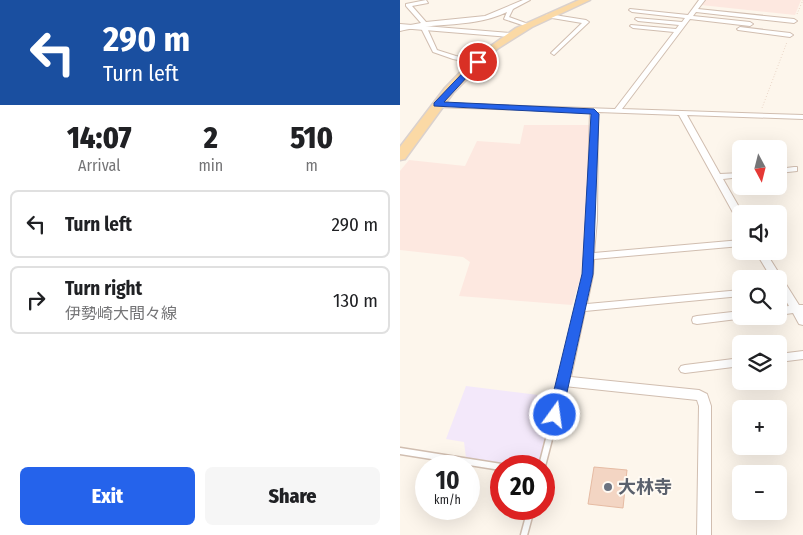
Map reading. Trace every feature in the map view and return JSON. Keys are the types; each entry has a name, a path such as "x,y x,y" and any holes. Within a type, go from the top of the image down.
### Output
{"main road":[{"path":"400,156 437,105 478,62 510,35 528,25 586,0"}],"street":[{"path":"408,0 426,2"},
{"path":"435,0 408,5 424,26 435,51 455,58 478,62"},
{"path":"403,27 486,18 511,9 527,0"},
{"path":"620,111 618,108 702,0"},
{"path":"511,9 506,18 528,25"},
{"path":"632,10 685,22 790,35"},
{"path":"694,10 794,21"},
{"path":"548,16 586,22 554,53"},
{"path":"638,19 750,24"},
{"path":"424,26 510,35"},
{"path":"633,26 678,31"},
{"path":"437,105 681,112 803,118"},
{"path":"594,111 589,256 564,381 699,395 703,397 705,406 704,535"},
{"path":"681,112 734,205"},
{"path":"788,170 794,169"},
{"path":"718,177 732,176"},
{"path":"589,256 732,244"},
{"path":"787,293 799,308 803,321"},
{"path":"580,308 732,295"},
{"path":"697,320 732,316"},
{"path":"787,357 803,355"},
{"path":"685,369 732,363"}],"lane":[{"path":"545,455 564,381"},
{"path":"400,451 490,465"},
{"path":"524,535 528,520"}],"path":[{"path":"794,21 803,0"},
{"path":"759,116 790,35"}],"shaded area":[{"path":"705,0 801,0 795,15 701,5"},
{"path":"524,125 591,125 584,255 580,280 572,305 459,296 470,262 463,257 400,250 400,171 409,160 465,166 477,141 520,144"},
{"path":"466,386 555,397 541,455 490,455 490,461 480,460 480,455 466,455 464,442 446,439"}],"building":[{"name":"大林寺","path":"594,467 627,470 623,508 588,504"}],"place":[{"name":"大林寺","path":"608,487"}],"route":[{"path":"478,62 437,105 594,111 595,114 592,220 588,274 555,415"}]}
